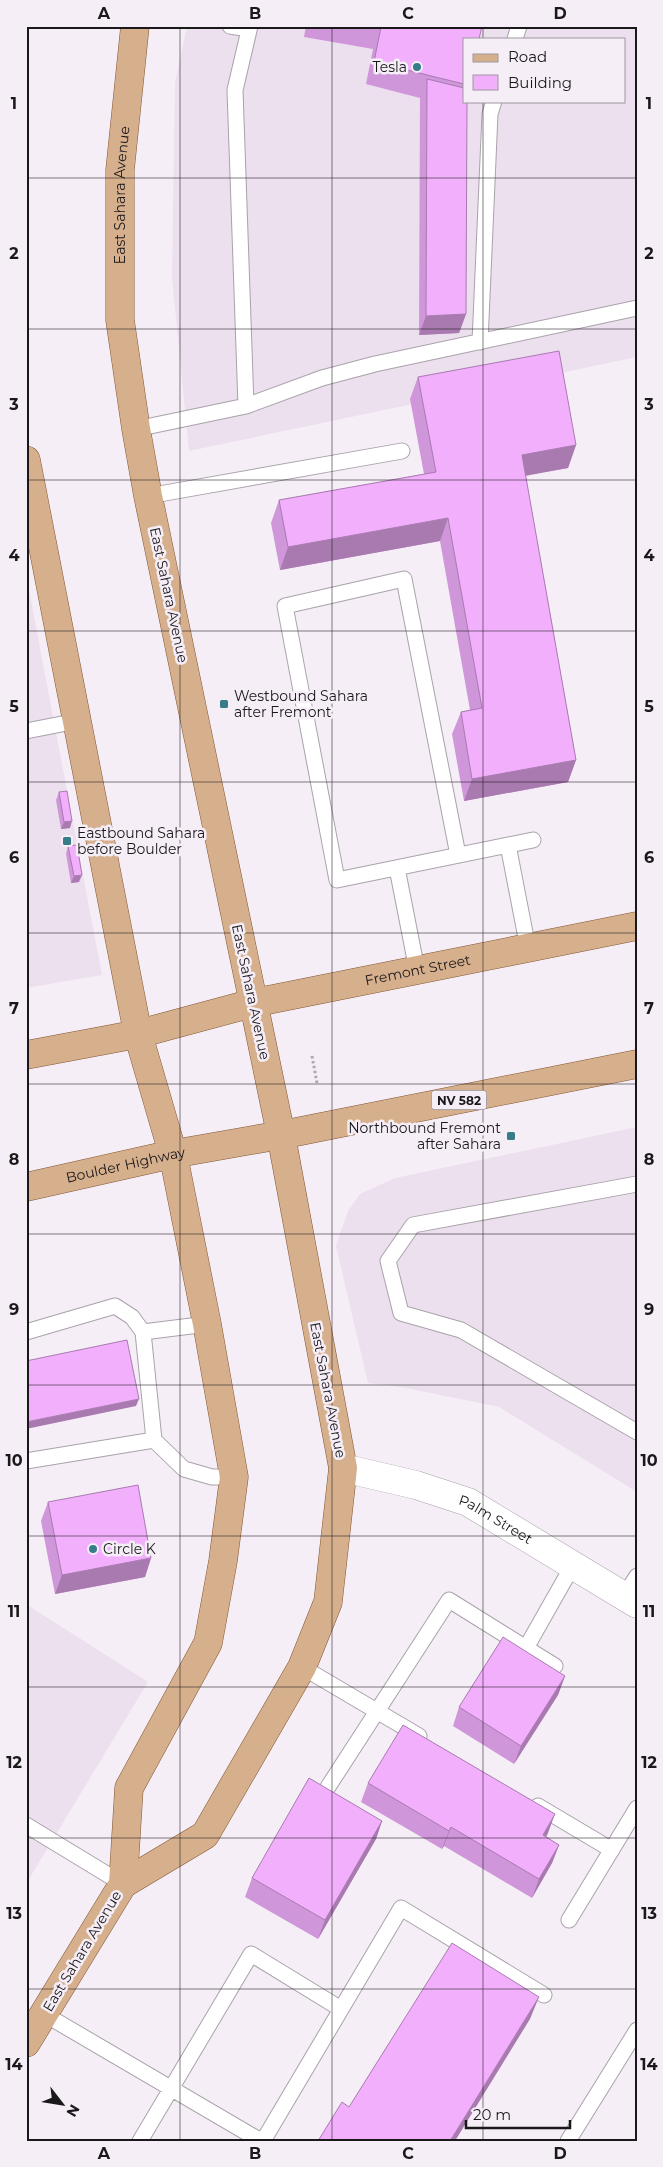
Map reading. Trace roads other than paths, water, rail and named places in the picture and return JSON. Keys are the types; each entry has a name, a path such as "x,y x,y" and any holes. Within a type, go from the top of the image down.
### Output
{"main road":[{"name":"East Sahara Avenue","path":"123,1884 205,1835 302,1668 328,1602 342,1468 281,1135 148,496 120,320 120,170 135,26"},
{"name":"East Sahara Avenue","path":"26,460 138,1034 173,1154 207,1324 234,1476 223,1561 208,1643 129,1788 123,1884 26,2043"},
{"name":"Fremont Street","path":"138,1034 252,1003 637,926"},
{"path":"26,1055 138,1034"},
{"name":"NV 582","path":"281,1135 637,1064"},
{"name":"Boulder Highway","path":"26,1187 173,1154 281,1135"}],"street":[{"name":"Palm Street","path":"342,1468 416,1486 468,1502 573,1565 632,1592"}],"lane":[{"path":"230,26 250,28 235,90 246,406"},
{"path":"514,38 519,26"},
{"path":"480,342 490,119 494,102"},
{"path":"136,429 246,406 322,378 366,366 637,308"},
{"path":"148,496 402,451"},
{"path":"458,856 404,579 285,606 336,880 458,856 533,840"},
{"path":"26,731 76,721"},
{"path":"508,845 528,948"},
{"path":"397,868 417,970"},
{"path":"637,1184 414,1225 388,1261 401,1313 461,1330 637,1432"},
{"path":"26,1332 115,1306 132,1317 143,1332 154,1440 184,1469 212,1477 234,1476"},
{"path":"143,1332 207,1324"},
{"path":"26,1461 154,1440"},
{"path":"526,1648 573,1565"},
{"path":"328,1787 449,1600 555,1666"},
{"path":"302,1668 428,1741"},
{"path":"528,1800 612,1850"},
{"path":"569,1920 637,1808"},
{"path":"26,1825 123,1884"},
{"path":"44,2014 262,2141 401,1908 544,1995"},
{"path":"140,2141 251,1954 341,2009"},
{"path":"568,2141 637,2030"}],"place":[{"name":"Tesla","path":"417,67"},
{"name":"Westbound Sahara after Fremont","path":"224,704"},
{"name":"Eastbound Sahara before Boulder","path":"67,841"},
{"name":"Northbound Fremont after Sahara","path":"511,1136"},
{"name":"Circle K","path":"93,1549"}]}
